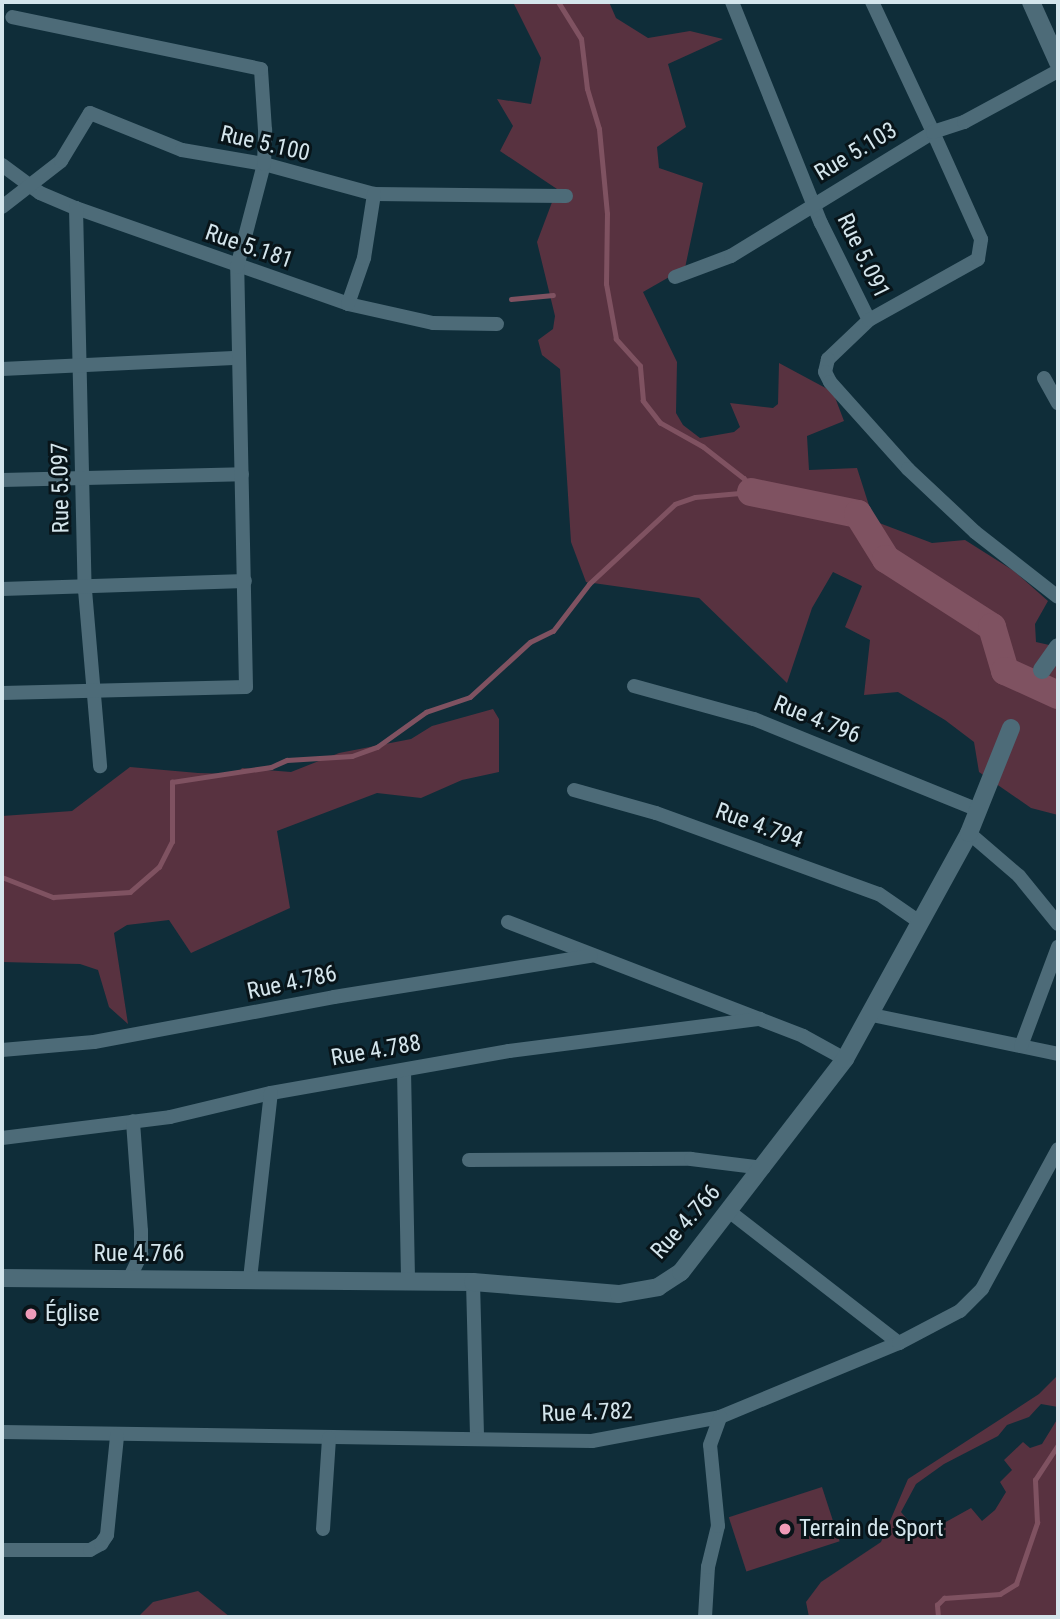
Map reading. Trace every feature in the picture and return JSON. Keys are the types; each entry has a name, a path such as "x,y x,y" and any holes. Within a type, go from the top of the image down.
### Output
{"street":[{"name":"Rue 5.091","path":"732,2 813,205 869,320 828,359 825,372 830,382 908,469 975,532 1058,597"},
{"name":"Rue 5.103","path":"675,277 731,256 933,132 872,2"},
{"path":"1031,2 1058,62"},
{"path":"2,693 246,687 237,267 264,164 261,69 12,17"},
{"path":"869,320 978,259 981,239 933,132 964,122 1058,71"},
{"name":"Rue 5.100","path":"2,207 32,187 61,161 90,113 182,150 264,164 374,194 566,196"},
{"name":"Rue 5.181","path":"2,165 32,187 76,208 348,304 433,323 497,324"},
{"path":"348,304 364,258 374,194"},
{"name":"Rue 5.097","path":"76,208 85,590 91,691 100,766"},
{"path":"2,369 239,358"},
{"path":"1044,378 1058,403"},
{"path":"2,480 84,474 242,474"},
{"path":"2,589 85,590 245,580"},
{"path":"1042,670 1058,646"},
{"name":"Rue 4.796","path":"634,686 754,719 978,810"},
{"name":"Rue 4.766","path":"2,1278 408,1280 473,1282 619,1294 657,1287 681,1272 764,1168 845,1059 872,1015 969,833 1011,728"},
{"name":"Rue 4.794","path":"574,790 656,813 879,894 921,923"},
{"path":"969,833 1019,876 1058,924"},
{"path":"508,922 760,1019 845,1059"},
{"path":"1021,1046 1058,947"},
{"name":"Rue 4.786","path":"2,1050 94,1042 347,995 591,956"},
{"path":"872,1015 1058,1054"},
{"name":"Rue 4.788","path":"2,1138 133,1121 271,1093 509,1051 760,1019"},
{"path":"404,1070 408,1280"},
{"path":"250,1279 271,1093"},
{"path":"129,1279 141,1254 133,1121"},
{"name":"Rue 4.782","path":"2,1432 117,1436 592,1440 720,1417 898,1343 960,1311 982,1289 1058,1149"},
{"path":"469,1160 691,1159 764,1168"},
{"path":"730,1212 898,1343"},
{"path":"473,1282 477,1437"},
{"path":"705,1617 708,1567 718,1526 710,1445 720,1417"},
{"path":"2,1550 90,1550 101,1544 107,1535 117,1436"},
{"path":"323,1529 329,1438"}],"shaded area":[{"path":"513,2 609,2 616,18 648,38 690,31 723,39 668,64 686,127 657,147 659,168 703,183 685,268 643,292 677,362 676,413 683,425 700,438 734,432 740,427 730,403 773,408 778,404 779,363 833,392 844,421 807,436 809,470 857,468 874,521 932,543 965,540 1014,571 1048,601 1035,624 1036,642 1058,647 1058,815 1031,808 979,772 974,742 945,720 898,692 864,695 870,640 845,627 862,586 833,572 812,608 787,683 699,598 586,582 571,542 560,369 542,355 538,340 553,329 555,316 537,242 557,189 500,151 513,126 497,99 531,104 541,58"},
{"path":"493,709 499,719 499,772 462,780 421,798 377,793 277,831 290,908 191,953 169,920 127,925 114,933 128,1024 109,1007 98,970 80,964 2,962 2,816 72,811 130,767 198,773 237,774 242,768 291,772 339,753 411,739 432,726"},
{"path":"1058,1375 1058,1407 1041,1404 1029,1417 1007,1425 998,1436 944,1464 916,1484 901,1512 918,1532 939,1518 944,1523 971,1508 982,1521 995,1510 1006,1492 1000,1482 1012,1470 1004,1460 1023,1442 1030,1448 1042,1444 1058,1418 1058,1617 809,1617 806,1602 821,1582 881,1542 908,1479 1039,1394"},
{"name":"Terrain de Sport","path":"822,1487 840,1541 746,1571 729,1517"},
{"path":"198,1591 230,1617 138,1617 153,1602"}],"waterway":[{"path":"2,877 53,897 130,892 159,867 172,842 172,782 271,767 287,760 352,756 377,747 426,712 470,697 530,642 553,631 589,584 675,504 695,497 751,492 744,479 703,447 660,423 643,401 640,366 616,339 606,284 607,214 599,129 587,89 581,39 558,2"},
{"path":"511,299 553,295"},
{"path":"751,492 858,514 886,559 992,627 1005,671 1058,695"},
{"path":"938,1617 937,1605 944,1598 1000,1594 1016,1584 1037,1523 1035,1480 1058,1445"}],"place":[{"name":"Église","path":"31,1314"},
{"name":"Terrain de Sport","path":"785,1529"}]}
